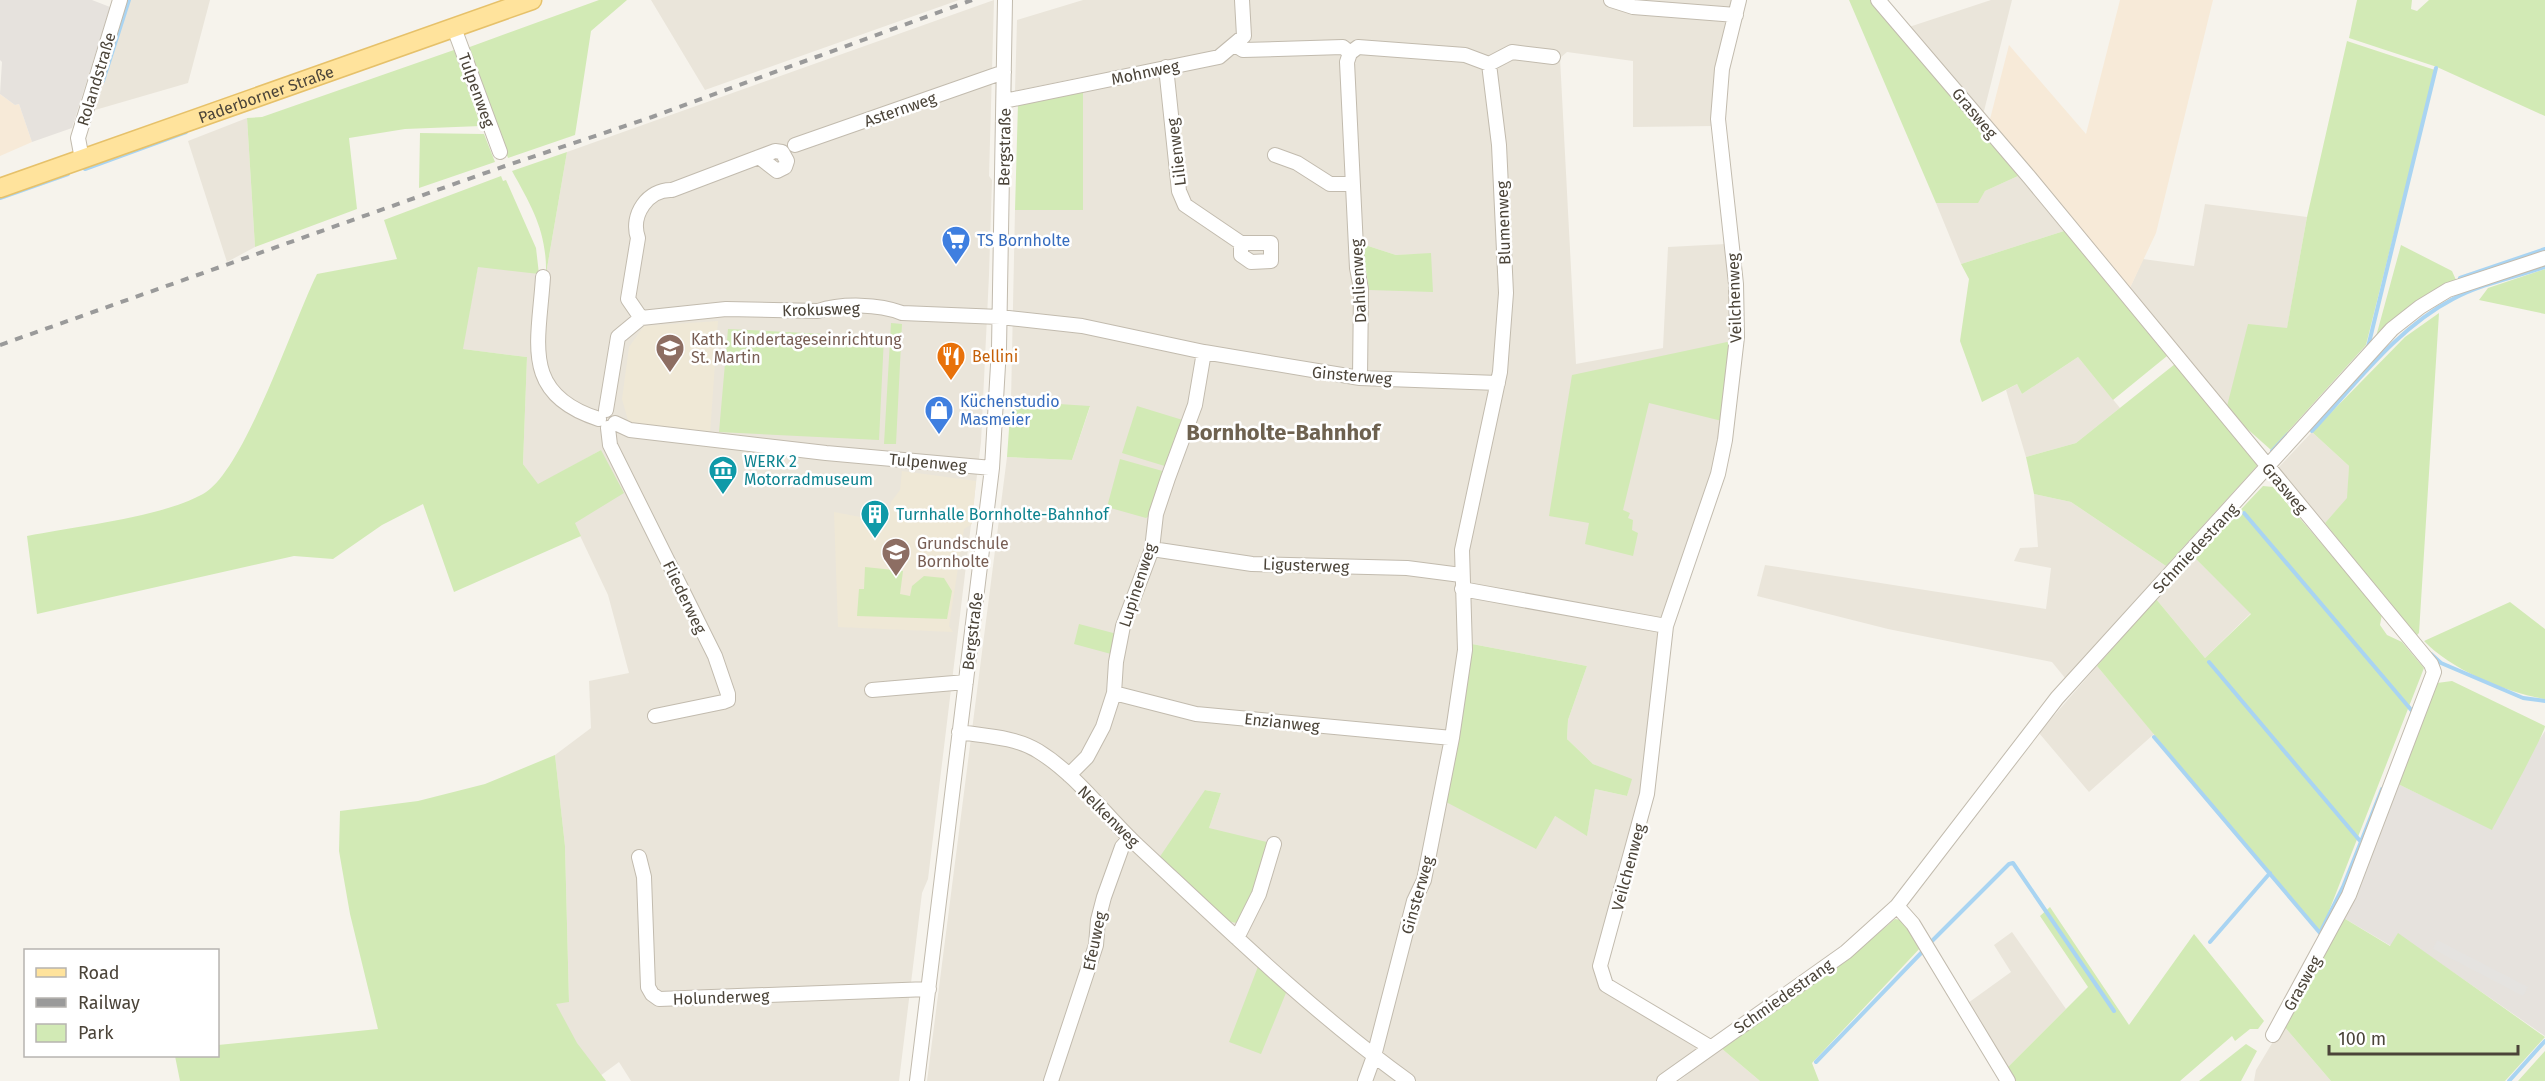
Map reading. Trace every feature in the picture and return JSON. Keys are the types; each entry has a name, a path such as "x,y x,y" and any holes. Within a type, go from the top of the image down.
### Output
{"main road":[{"name":"Paderborner Straße","path":"0,187 532,0"}],"street":[{"name":"Rolandstraße","path":"82,159 78,138 120,0"},
{"name":"Bergstraße","path":"917,1081 992,468 1000,317 1005,0"},
{"path":"1242,0 1244,36 1235,45 1243,50 1343,47 1350,53 1358,47 1465,55 1489,64 1512,52 1553,57"},
{"path":"1611,0 1633,7 1736,15"},
{"name":"Veilchenweg","path":"1710,1047 1606,985 1600,966 1647,794 1666,626 1718,474 1725,440 1737,337 1736,284 1718,119 1722,69 1739,0"},
{"name":"Grasweg","path":"1878,0 2003,146 2431,664 2434,672 2349,895 2273,1035"},
{"name":"Tulpenweg","path":"454,28 500,152"},
{"name":"Mohnweg","path":"1004,101 1219,57 1235,45"},
{"name":"Dahlienweg","path":"1350,53 1347,62 1357,268 1361,290 1360,378"},
{"name":"Blumenweg","path":"1489,64 1499,146 1506,293 1498,382"},
{"name":"Lilienweg","path":"1166,67 1179,191 1190,210 1241,243"},
{"name":"Asternweg","path":"795,145 1005,72"},
{"path":"1275,155 1297,163 1330,184 1353,184"},
{"path":"607,420 618,337 641,318 628,299 638,238 636,223 644,204 653,195 663,190 672,190 759,157"},
{"name":"Schmiedestrang","path":"1664,1081 1846,952 1897,906 2057,698 2392,329 2420,307 2448,290 2545,258"},
{"name":"Tulpenweg","path":"543,277 537,355 541,372 550,389 564,402 583,414 607,420 630,430 992,468"},
{"name":"Krokusweg","path":"641,318 726,309 818,311 830,307 888,308 902,313 1000,317"},
{"name":"Ginsterweg","path":"1000,317 1082,326 1204,352 1360,378 1498,382 1462,550 1461,582 1465,650 1452,738 1424,880 1414,901 1374,1056"},
{"name":"Lupinenweg","path":"1069,775 1087,757 1103,727 1114,693 1116,662 1123,626 1152,549 1156,514 1196,405 1204,352"},
{"name":"Fliederweg","path":"607,420 610,445 715,656 728,694 728,700 723,702 655,716"},
{"name":"Ligusterweg","path":"1152,549 1252,564 1407,568 1461,582"},
{"path":"1461,582 1554,607 1666,626"},
{"path":"872,690 966,682"},
{"name":"Enzianweg","path":"1114,693 1196,714 1452,738"},
{"name":"Nelkenweg","path":"959,732 1016,742 1037,750 1069,775 1130,838 1237,938 1374,1056 1408,1081"},
{"name":"Efeuweg","path":"1051,1081 1096,945 1098,920 1104,897 1122,847 1130,838"},
{"path":"1237,938 1259,894 1274,844"},
{"name":"Holunderweg","path":"639,857 644,877 648,987 659,999 929,989"},
{"path":"1897,906 1913,924 2008,1081"},
{"path":"1365,1081 1374,1056"}],"shaded area":[{"path":"0,0 92,0 110,7 72,128 32,142 19,104 15,105 0,94 2,62 0,60"},
{"path":"130,0 210,0 188,83 95,110"},
{"path":"651,0 959,0 705,90"},
{"path":"994,0 989,176 992,180 981,442 928,879 922,893 899,1081 631,1081 619,1062 600,1076 576,1043 555,1004 569,1001 565,846 555,755 591,728 589,681 629,673 608,595 574,523 601,450 538,485 523,464 527,357 462,349 478,266 546,274 567,152"},
{"path":"1083,0 1735,0 1715,126 1633,127 1633,61 1567,52 1560,58 1576,364 1663,348 1668,247 1726,244 1733,310 1733,341 1713,474 1672,591 1643,792 1603,987 1702,1047 1656,1081 927,1081 1007,457 1072,460 1090,407 1011,401 1015,210 1083,210 1082,77 1015,91 1017,20","holes":["1362,244 1396,255 1431,254 1369,290","1137,406 1174,439 1170,451","1472,644 1587,666 1568,720 1567,739 1593,764 1631,780 1627,796 1595,789 1587,835 1555,816","1205,790 1221,793 1209,828"]},
{"path":"1991,0 2012,0 1983,115 1909,27"},
{"path":"2120,0 2213,0 2156,233 2129,290 1989,123 2009,45 2086,134"},
{"path":"0,94 15,105 19,104 32,142 0,156"},
{"path":"247,118 255,247 227,262 188,141"},
{"path":"2018,176 2064,231 1961,264 1936,203 1977,202 1985,191"},
{"path":"2205,204 2307,217 2287,329 2226,410 2129,290 2143,259 2194,266"},
{"name":"Kath. Kindertageseinrichtung St. Martin","path":"718,321 710,434 629,424 622,399 629,347 644,326"},
{"path":"2078,357 2120,408 2076,443 2026,457 2006,390 2017,384 2022,394"},
{"path":"2312,432 2349,466 2348,498 2325,523 2278,468"},
{"name":"Grundschule Bornholte","path":"902,471 976,481 972,524 964,529 949,626 953,632 838,627 834,512 887,522 891,502 900,490"},
{"path":"2034,494 2071,502 2166,566 2065,678 2052,662 1888,629 1757,596 1765,565 2046,609 2051,568 2014,561 2020,548 2038,547"},
{"path":"2195,558 2251,613 2205,658 2156,599"},
{"path":"2097,666 2154,734 2089,792 2039,733"},
{"path":"2545,731 2545,1036 2398,934 2391,946 2342,917 2398,784 2492,829 2530,754"},
{"path":"2012,932 2066,1009 2005,1070 1968,1003 2011,972 1994,945"},
{"path":"2437,940 2528,987 2523,996 2433,949"},
{"path":"2283,1025 2331,1081 2254,1081 2256,1070"},
{"path":"1721,1048 1760,1081 1679,1081"}],"green space":[{"path":"599,0 627,0 591,31 575,135 508,158 467,48"},
{"path":"1849,0 1874,0 2018,176 1985,191 1978,203 1936,203"},
{"path":"2357,0 2412,0 2411,9 2417,11 2429,0 2545,0 2545,116 2437,67 2349,38"},
{"path":"2347,41 2435,70 2366,345 2271,450 2226,410 2248,324 2287,328 2307,217"},
{"path":"454,50 481,126 405,129 349,138 357,209 255,247 247,118 262,117"},
{"path":"1083,88 1083,210 1015,210 1018,103"},
{"path":"420,133 484,134 495,162 419,188"},
{"path":"567,152 546,274 541,232 532,208 512,171"},
{"path":"501,176 503,181 506,180 536,248 539,274 478,267 463,349 527,357 523,464 538,484 601,450 624,493 575,523 581,536 454,592 423,504 382,525 333,559 294,556 37,614 27,536 141,515 185,502 203,494 219,480 235,457 251,427 317,274 397,259 384,220"},
{"path":"2064,231 2167,356 2113,400 2078,357 2022,394 2017,384 1982,402 1960,341 1969,279 1961,264"},
{"path":"1362,244 1396,255 1431,253 1433,292 1369,290"},
{"path":"2401,245 2452,271 2456,280 2443,286 2374,344"},
{"path":"2545,269 2545,314 2479,300 2488,288"},
{"path":"2439,313 2419,633 2416,636 2325,523 2347,498 2349,466 2312,432 2405,337"},
{"path":"891,323 902,324 896,444 884,444"},
{"path":"728,329 884,337 879,440 719,432"},
{"path":"1727,342 1733,345 1722,421 1649,403 1623,510 1630,513 1628,518 1633,520 1632,530 1638,533 1633,556 1585,544 1589,523 1549,516 1572,375"},
{"path":"2175,364 2258,465 2166,566 2071,502 2034,494 2026,457 2076,443"},
{"path":"1011,401 1090,406 1072,460 1007,457"},
{"path":"1137,406 1186,421 1181,435 1174,439 1168,467 1122,453"},
{"path":"1120,459 1166,472 1152,514 1146,518 1107,507"},
{"path":"2263,486 2273,487 2382,614 2380,625 2387,635 2402,642 2424,668 2320,934 2097,666 2156,599 2205,658 2251,614 2195,558"},
{"path":"865,567 903,571 900,594 910,596 912,586 924,576 944,578 952,591 947,619 857,616 859,589 864,589"},
{"path":"2510,602 2545,629 2545,699 2514,691 2480,678 2449,661 2424,641"},
{"path":"1079,624 1117,634 1111,654 1074,644"},
{"path":"1472,644 1587,666 1568,720 1567,739 1593,764 1632,779 1627,796 1595,789 1587,836 1555,816 1536,849 1446,802"},
{"path":"2452,681 2545,726 2492,830 2398,784 2437,683"},
{"path":"555,755 565,846 569,1002 556,1004 577,1043 606,1081 180,1081 175,1057 219,1057 219,1045 378,1029 350,914 339,851 340,811 418,801 485,784"},
{"path":"1205,790 1221,793 1209,828 1271,843 1243,920 1236,923 1228,921 1159,858"},
{"path":"2050,907 2129,1025 2194,934 2264,1021 2258,1029 2250,1029 2235,1041 2232,1036 2180,1081 2012,1081 2005,1070 2088,987 2040,916"},
{"path":"2342,917 2390,946 2398,933 2545,1037 2505,1081 2331,1081 2283,1025"},
{"path":"1895,919 1901,920 1922,946 1812,1063 1819,1081 1760,1081 1721,1048 1849,958"},
{"path":"1259,964 1288,988 1261,1054 1229,1042"},
{"path":"2246,1044 2257,1051 2241,1081 2199,1081"},
{"path":"2545,1051 2545,1081 2518,1081"}],"waterway":[{"path":"103,81 129,0"},
{"path":"2368,347 2436,68"},
{"path":"85,169 186,132"},
{"path":"0,198 68,174"},
{"path":"2460,278 2545,249"},
{"path":"2312,431 2395,341 2413,325 2453,299 2475,289 2545,267"},
{"path":"2272,451 2288,434"},
{"path":"2244,513 2413,712"},
{"path":"2431,654 2441,663 2523,698 2545,701"},
{"path":"2209,662 2361,842"},
{"path":"2154,737 2320,933 2343,887 2382,789"},
{"path":"1931,942 2009,864 2013,863 2114,1011"},
{"path":"2210,942 2270,873"},
{"path":"1816,1062 1923,951"},
{"path":"2509,1081 2545,1041"}],"railway":[{"path":"0,345 505,166 652,117 972,0"}],"place":[{"name":"TS Bornholte","path":"956,266"},
{"name":"Kath. Kindertageseinrichtung St. Martin","path":"670,374"},
{"name":"Bellini","path":"951,382"},
{"name":"Küchenstudio Masmeier","path":"939,436"},
{"name":"WERK 2 Motorradmuseum","path":"723,496"},
{"name":"Turnhalle Bornholte-Bahnhof","path":"875,540"},
{"name":"Grundschule Bornholte","path":"896,578"}],"district":[{"name":"Bornholte-Bahnhof","path":"1283,432"}]}
